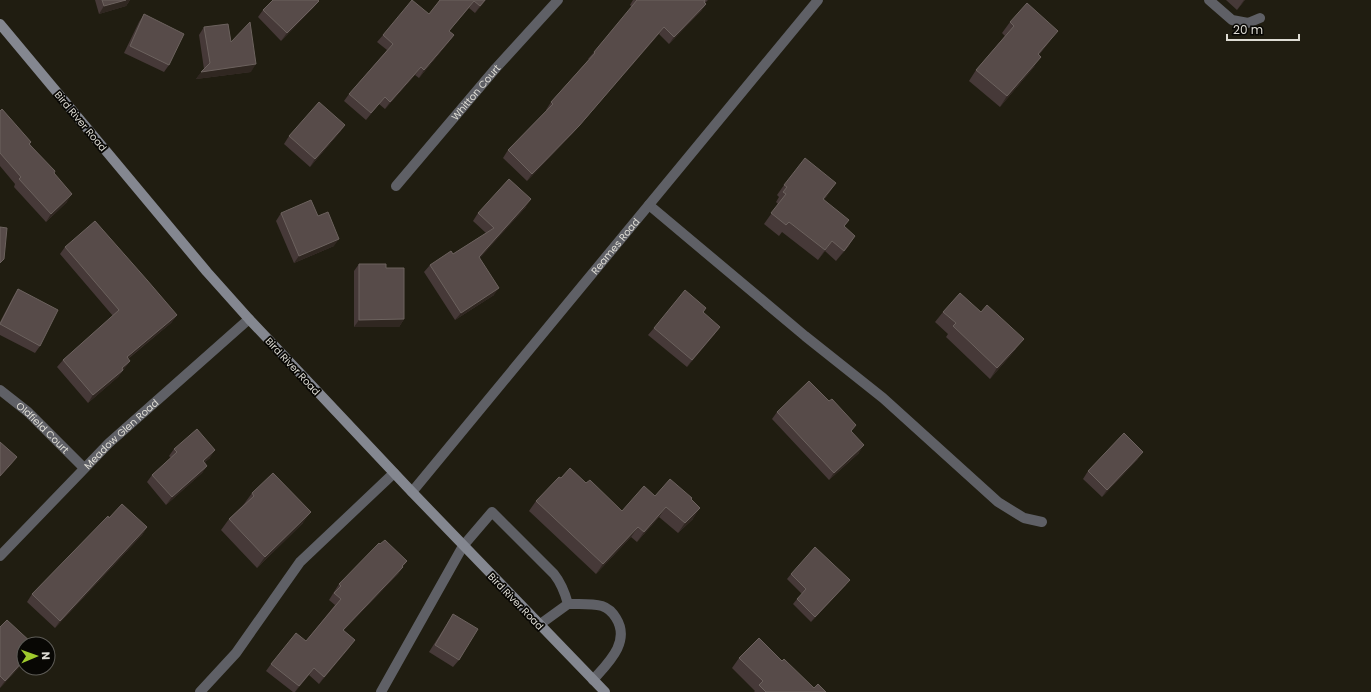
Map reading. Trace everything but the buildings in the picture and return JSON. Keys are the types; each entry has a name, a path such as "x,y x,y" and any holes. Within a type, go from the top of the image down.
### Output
{"street":[{"name":"Whitton Court","path":"396,186 496,68 558,0"},
{"name":"Reames Road","path":"412,492 818,0"},
{"path":"1209,0 1232,20 1248,23 1260,18"},
{"name":"Bird River Road","path":"0,25 207,272 249,319 463,546 605,692"},
{"path":"649,205 799,331 883,398 998,502 1024,518 1042,522"},
{"name":"Meadow Glen Road","path":"0,556 109,442 249,319"},
{"name":"Oldfield Court","path":"0,390 28,412 84,468"},
{"path":"200,692 236,653 300,562 394,473"},
{"path":"381,692 463,546 492,512 554,574 560,582 568,604"},
{"path":"540,625 568,604 593,604 604,606 613,613 619,623 621,636 617,650 613,658 593,680"}]}
